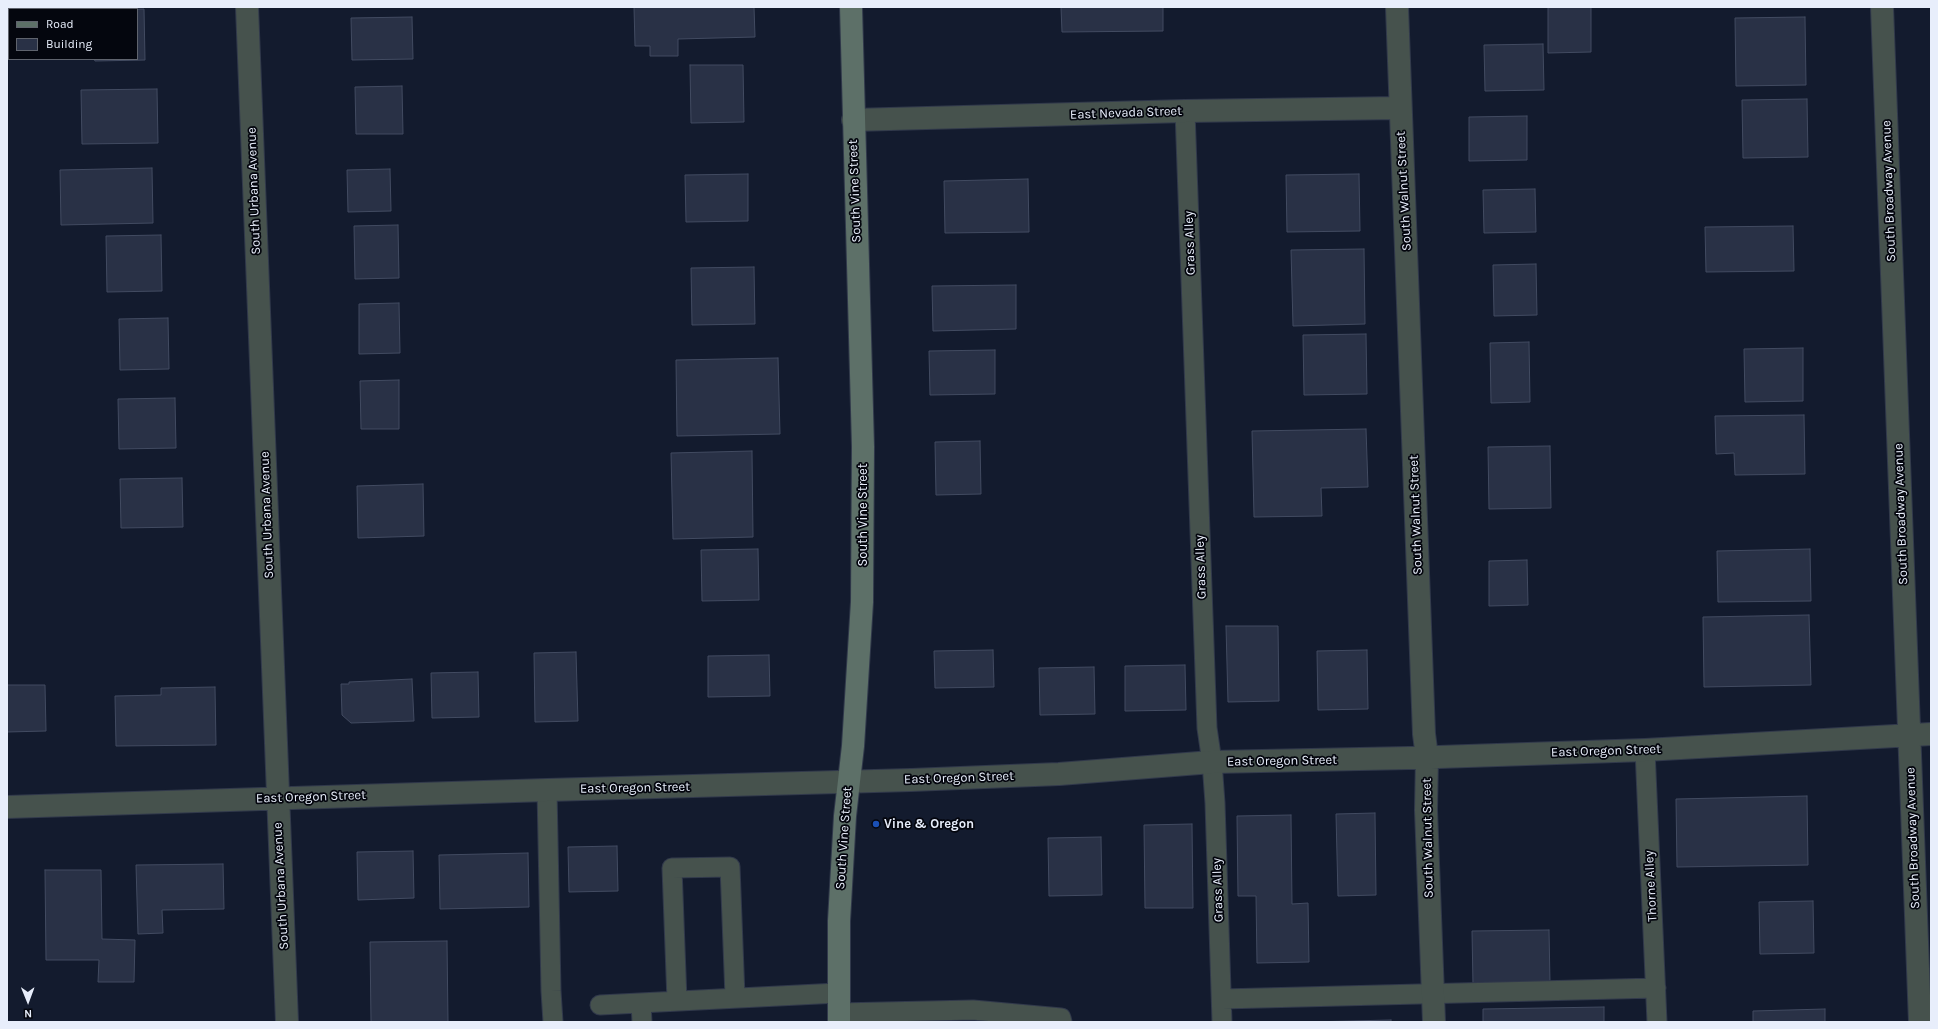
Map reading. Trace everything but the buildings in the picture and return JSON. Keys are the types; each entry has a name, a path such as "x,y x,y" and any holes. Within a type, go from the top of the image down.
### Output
{"main road":[{"name":"South Vine Street","path":"838,1009 839,921 848,782 853,746 862,595 863,447 851,7"}],"street":[{"name":"South Urbana Avenue","path":"247,7 287,1022"},
{"name":"South Walnut Street","path":"1397,7 1399,108 1403,156 1424,734 1427,757 1426,810 1434,1022"},
{"name":"South Broadway Avenue","path":"1882,7 1920,1022"},
{"name":"East Nevada Street","path":"853,120 1185,111 1399,108"},
{"name":"East Oregon Street","path":"7,807 848,782 1059,774 1212,762 1645,750 1931,734"}],"lane":[{"name":"Grass Alley","path":"1185,111 1207,728 1212,762 1222,1022"},
{"name":"Thorne Alley","path":"1645,750 1657,1022"},
{"path":"547,790 550,991 553,1022"},
{"path":"677,1001 672,868 730,867 735,997"},
{"path":"1222,999 1433,995 1656,988"},
{"path":"600,1005 642,1013 677,1001 735,997 838,1009 973,1010 1061,1018 1062,1022"}],"place":[{"name":"Vine & Oregon","path":"876,824"}]}
